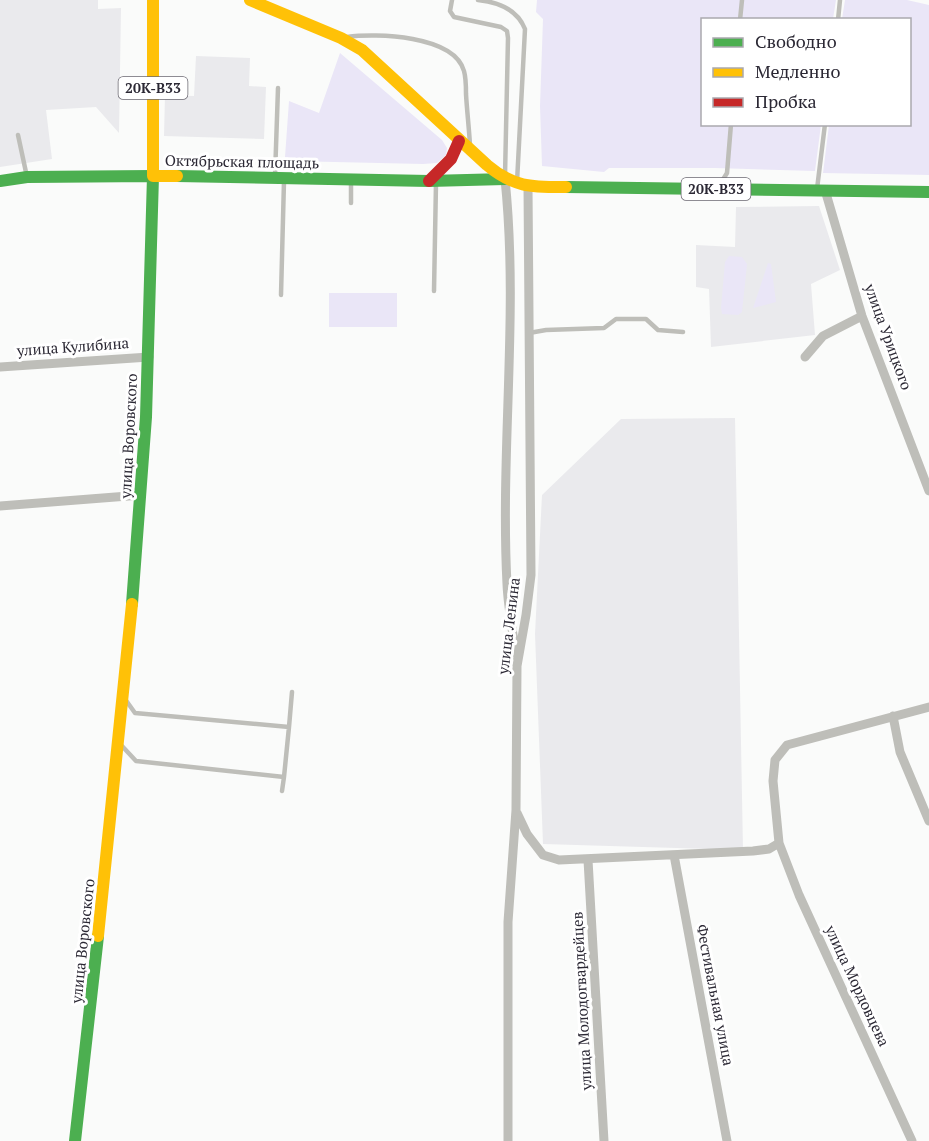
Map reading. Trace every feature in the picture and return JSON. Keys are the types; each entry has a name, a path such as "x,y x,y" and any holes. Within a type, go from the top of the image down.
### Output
{"main road":[{"name":"Октябрьская площадь","path":"153,0 153,176 433,181 505,179"},
{"name":"Октябрьская площадь","path":"249,0 341,38 362,50 459,141 505,179 522,186 929,192"},
{"path":"433,181 454,156 459,141"},
{"path":"0,181 27,177 153,176"},
{"name":"улица Воровского","path":"75,1141 120,744 141,495 149,357 153,176"}],"street":[{"path":"505,179 510,306 507,586 517,666"},
{"name":"улица Ленина","path":"508,1141 508,922 516,810 517,666 531,575 528,333 522,186"},
{"name":"улица Урицкого","path":"821,190 862,316 925,470 929,491"},
{"path":"805,357 823,336 862,316"},
{"name":"улица Кулибина","path":"0,367 149,357"},
{"path":"0,506 141,495"},
{"name":"улица Мордовцева","path":"912,1141 799,895 779,843 773,781 775,760 787,745 929,707"},
{"path":"893,716 900,752 929,821"},
{"path":"516,810 527,834 543,855 559,860 753,851 769,849 779,843"},
{"name":"Фестивальная улица","path":"674,855 727,1141"},
{"name":"улица Молодогвардейцев","path":"588,860 604,1141"}],"lane":[{"path":"452,0 450,11 454,17 501,27 507,31 505,179"},
{"path":"478,0 491,2 516,14 525,29 522,186"},
{"path":"741,18 742,0"},
{"path":"838,18 840,0"},
{"path":"341,38 363,35 401,38 432,44 446,49 458,58 464,71 471,151"},
{"path":"278,88 281,295"},
{"path":"717,189 727,173 731,126"},
{"path":"821,190 825,126"},
{"path":"18,135 27,177"},
{"path":"351,179 351,203"},
{"path":"433,181 434,291"},
{"path":"528,333 546,330 604,328 616,319 646,319 658,330 683,332"},
{"path":"282,791 292,692"},
{"path":"124,697 135,713 289,727"},
{"path":"120,744 136,761 284,777"}],"shaded area":[{"path":"0,0 98,0 98,9 121,8 119,133 96,107 46,110 52,159 0,167"},
{"path":"537,0 836,0 833,18 701,18 701,126 821,126 815,171 609,168 604,172 542,166 540,106 543,19 536,12"},
{"path":"845,0 907,0 929,5 929,175 823,173 829,126 911,126 911,18 842,18"},
{"path":"340,53 442,140 447,148 446,155 437,163 423,164 290,161 285,157 289,101 319,113"},
{"path":"196,56 250,58 249,86 266,87 264,139 164,136 165,95 194,96"},
{"path":"819,206 840,270 811,284 815,335 711,347 709,289 696,287 696,245 735,247 736,207"},
{"path":"729,256 742,257 747,264 742,312 738,315 722,314 721,308 725,262"},
{"path":"768,263 771,264 776,302 753,308"},
{"path":"329,293 397,293 397,327 329,327"},
{"path":"735,418 743,850 543,844 535,634 542,495 621,419"}],"traffic: fast":[{"path":"0,181 27,177 153,176 146,417 132,604"},
{"path":"177,176 429,181 505,179"},
{"path":"566,187 929,192"},
{"path":"75,1141 98,936"}],"traffic: slow":[{"path":"153,0 153,176 177,176"},
{"path":"250,0 341,38 362,50 497,173 524,185 566,187"},
{"path":"98,936 132,604"}],"traffic: jam":[{"path":"429,181 451,159 459,141"}]}
